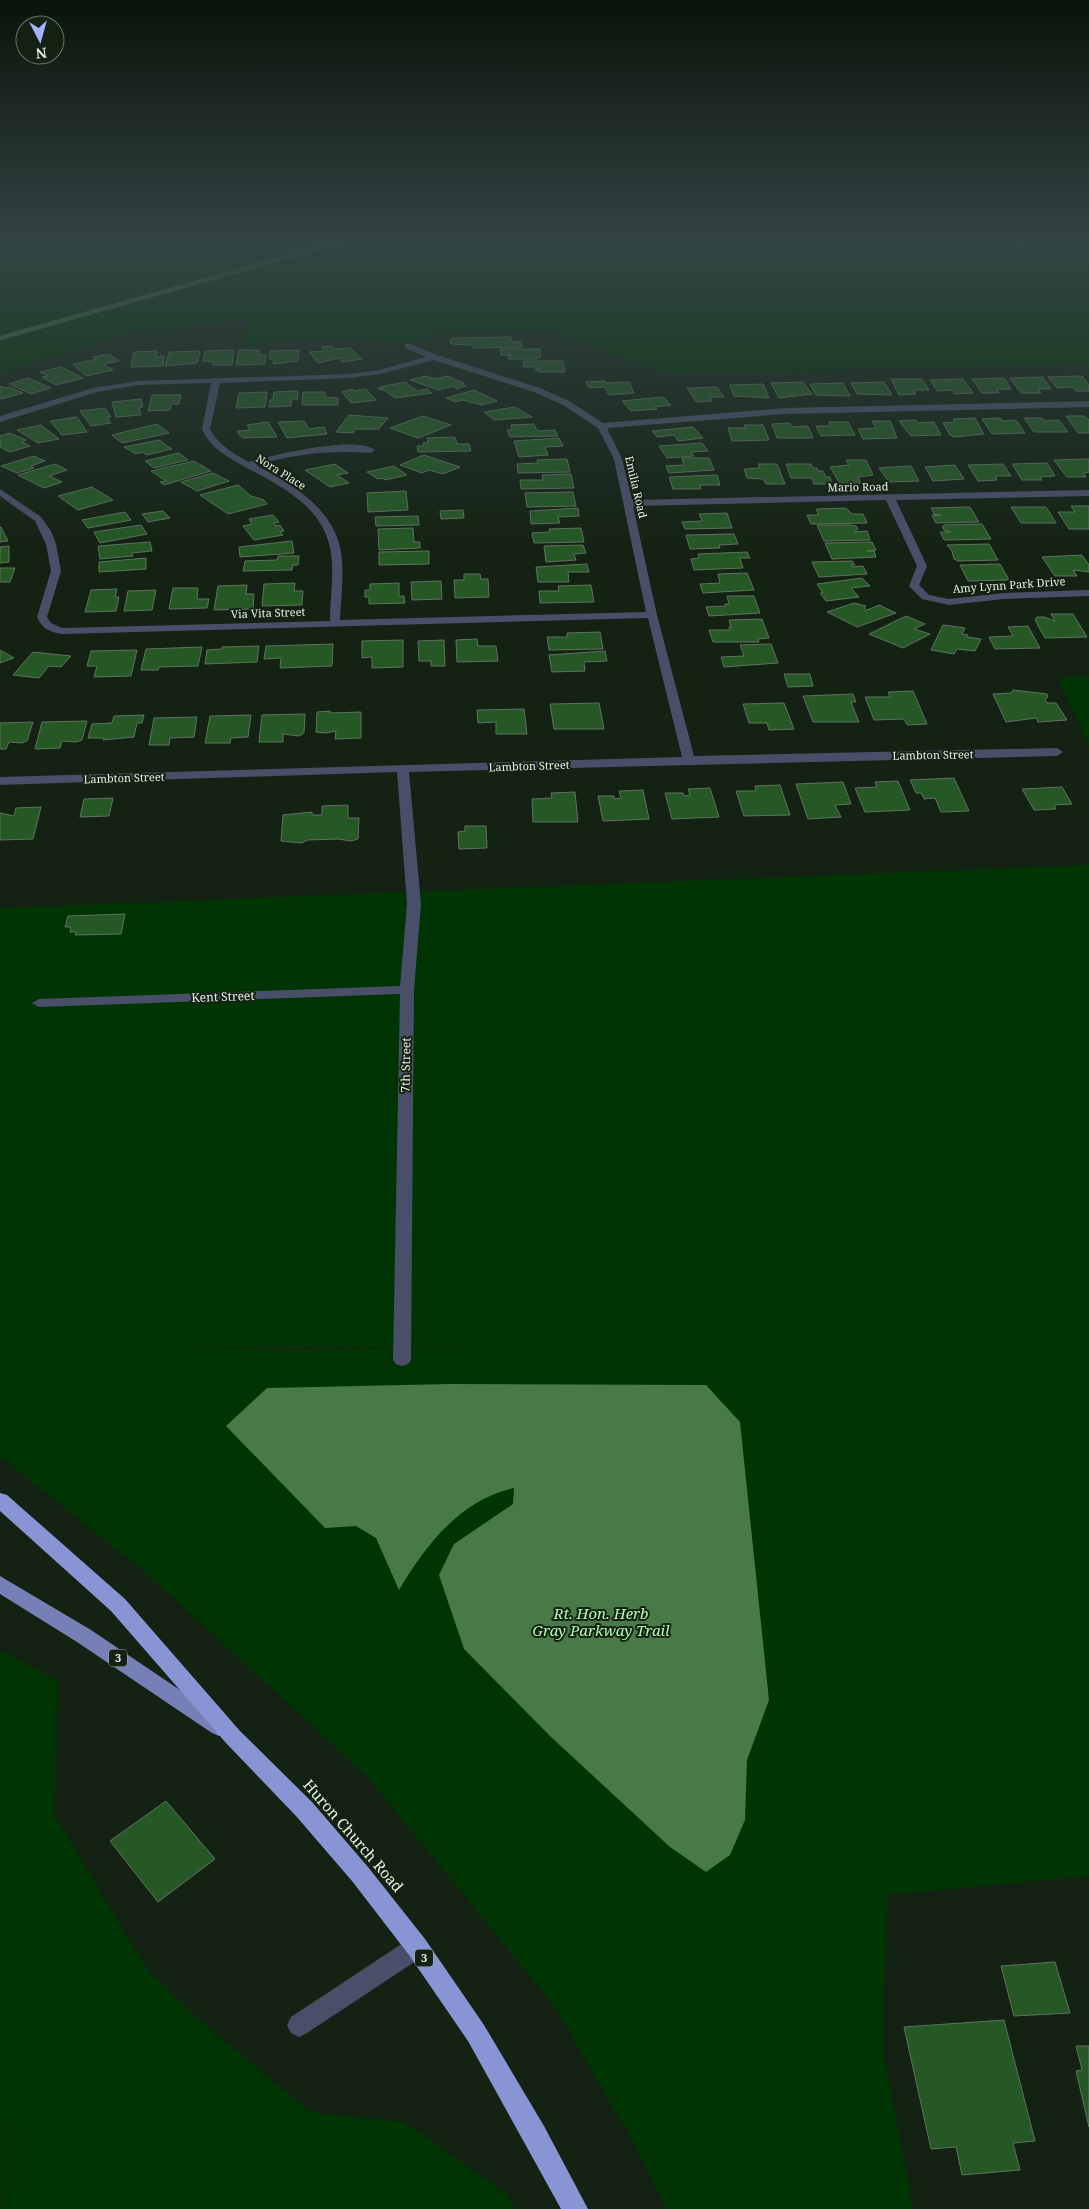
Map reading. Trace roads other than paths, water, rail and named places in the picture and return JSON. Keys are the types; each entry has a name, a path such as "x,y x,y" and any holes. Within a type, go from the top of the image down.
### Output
{"highway":[{"path":"0,1500 118,1606 233,1737"},
{"name":"Huron Church Road","path":"233,1737 304,1809 360,1874 417,1947 476,2033 575,2209"}],"main road":[{"name":"Huron Church Road","path":"0,1584 84,1636 233,1737"}],"street":[{"name":"Emilia Road","path":"408,346 434,357 553,397 601,426 614,448 652,615 690,760"},
{"path":"0,419 96,390 138,383 366,374 393,369 434,357"},
{"name":"Nora Place","path":"216,380 206,429 217,447 293,491 318,512 327,524 332,536 336,558 335,624"},
{"path":"601,426 785,411 1089,404"},
{"path":"248,464 304,450 338,448 371,450"},
{"name":"Via Vita Street","path":"0,492 38,519 46,531 56,571 42,617 44,623 50,628 78,632 652,615"},
{"name":"Mario Road","path":"628,503 1089,493"},
{"name":"Amy Lynn Park Drive","path":"890,498 922,566 914,586 926,597 949,602 961,602 1004,596 1089,593"},
{"name":"Lambton Street","path":"0,781 690,760 1057,752"},
{"name":"7th Street","path":"402,1360 407,990 414,904 403,770"},
{"name":"Kent Street","path":"39,1004 407,990"},
{"path":"299,2025 417,1947"}],"park label":[{"name":"Rt. Hon. Herb Gray Parkway Trail","path":"601,1622"}]}
